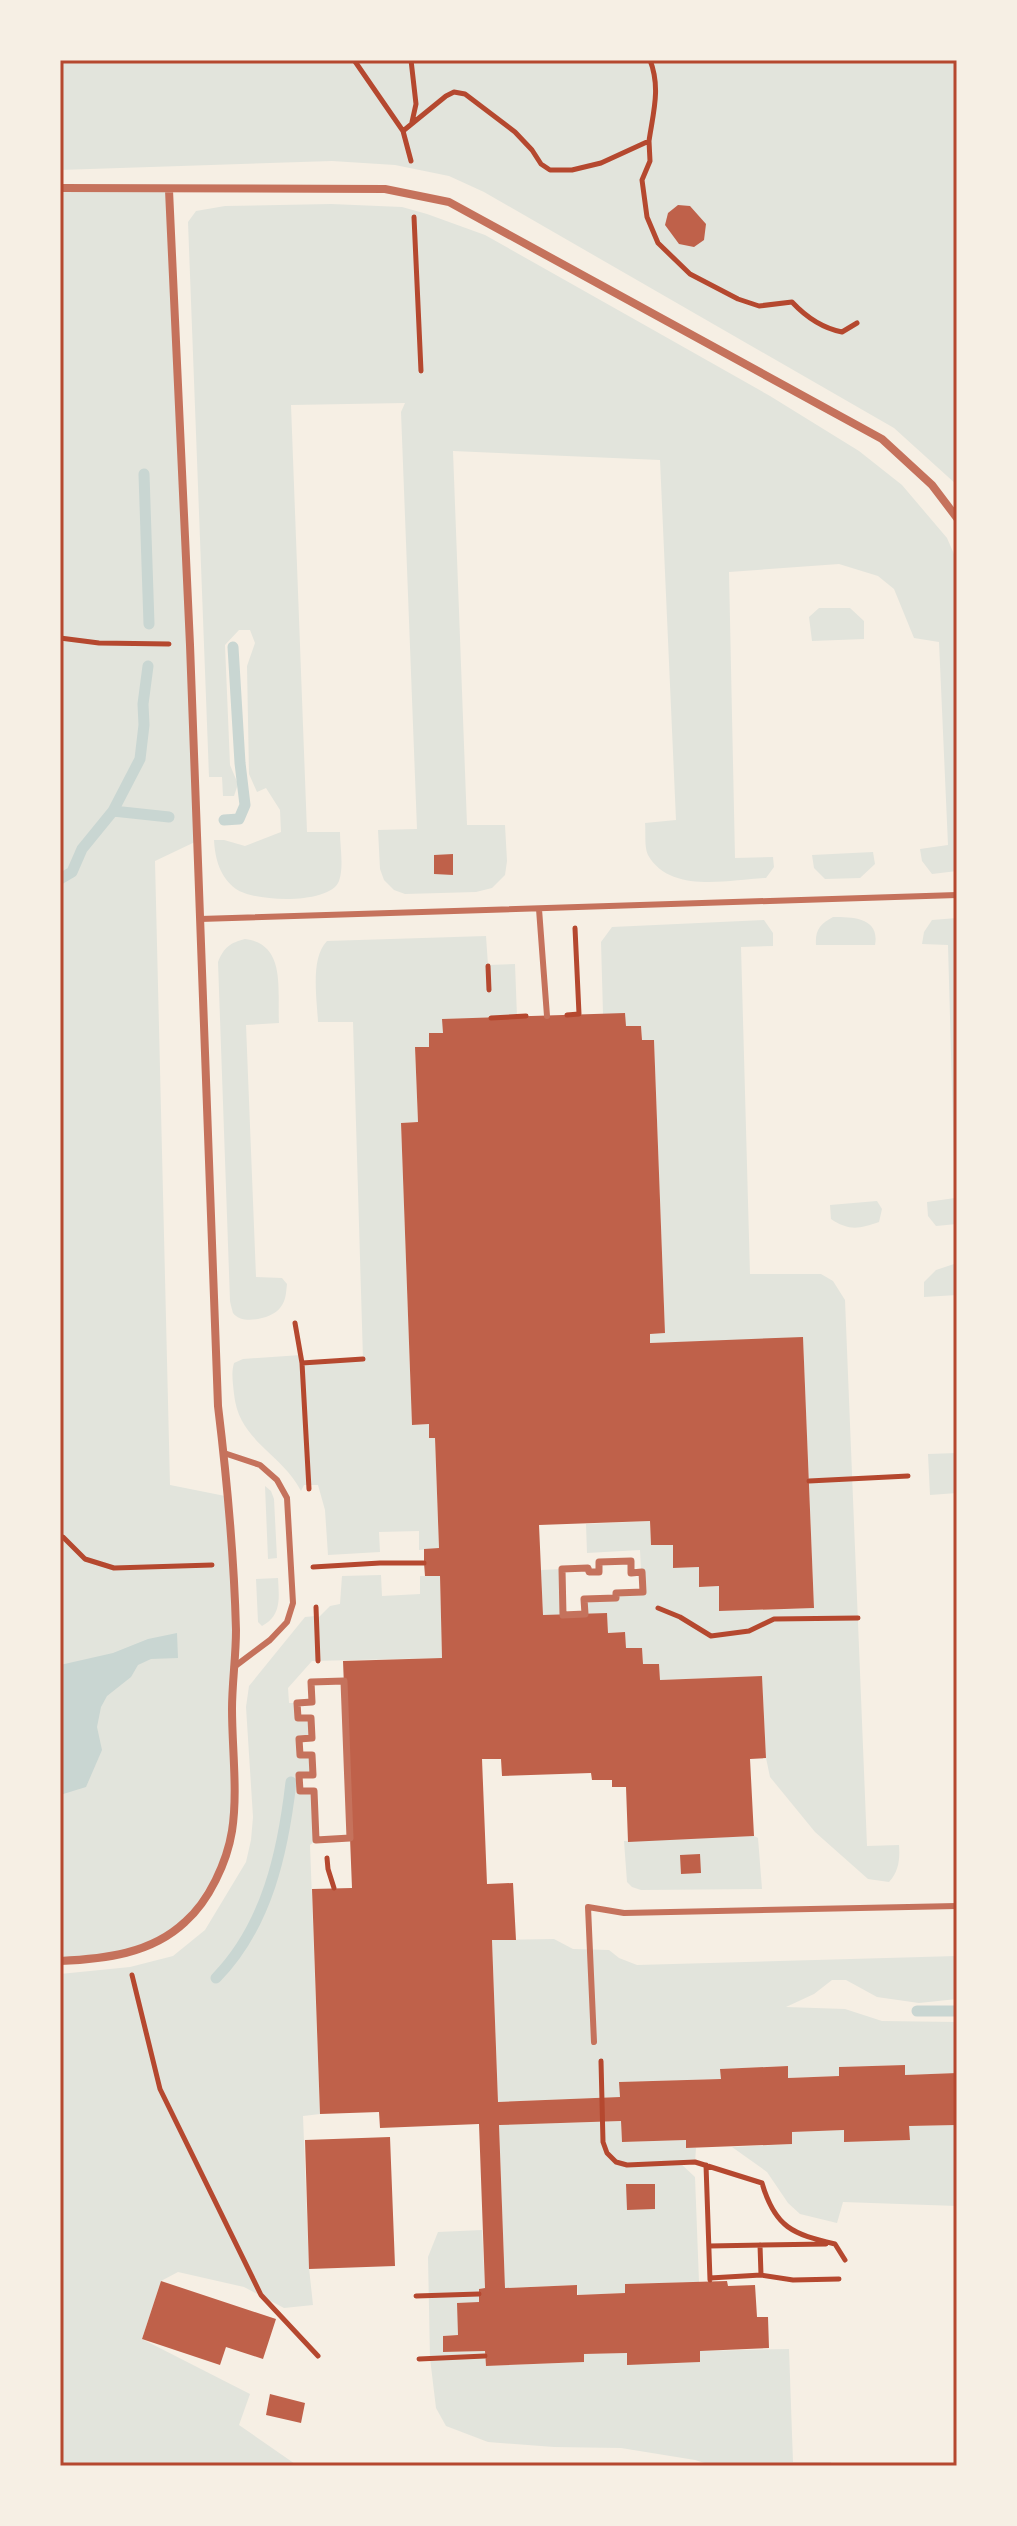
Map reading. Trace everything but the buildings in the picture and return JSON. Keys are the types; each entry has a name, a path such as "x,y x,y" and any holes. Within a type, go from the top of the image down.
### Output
{"street":[{"path":"60,188 385,189 449,202 882,439 932,485 957,518"},
{"path":"60,1961 126,1954 155,1943 185,1922 205,1899 232,1832 236,1633 230,1497 218,1406 190,645 169,190"},
{"path":"631,1561 631,1573 642,1572 643,1592 616,1593 616,1598 584,1599 585,1614 563,1615 562,1569 588,1568 589,1572 599,1572 599,1562 631,1561"},
{"path":"344,1681 350,1838 316,1840 314,1791 300,1791 299,1775 313,1775 312,1755 300,1755 299,1739 312,1738 311,1718 298,1718 297,1703 312,1702 311,1682 344,1681"}],"lane":[{"path":"200,919 957,895"},
{"path":"539,909 547,1016"},
{"path":"224,1453 260,1465 277,1480 287,1498 293,1603 287,1622 270,1640 234,1667"},
{"path":"594,2042 588,1907 624,1913 957,1906"}],"path":[{"path":"354,60 403,131 411,161"},
{"path":"411,60 416,104 412,123"},
{"path":"650,60 655,73 655,118 649,141 650,161 642,180 647,217 658,243 690,274 738,299 759,306 792,302 804,316 829,330 842,332 857,323"},
{"path":"403,131 454,92 465,94 515,132 541,164 550,170 572,170 601,163 649,141"},
{"path":"414,208 421,371"},
{"path":"60,638 99,643 190,645"},
{"path":"574,908 579,1014"},
{"path":"488,966 489,990"},
{"path":"295,1323 302,1363 309,1498"},
{"path":"302,1363 363,1359"},
{"path":"809,1481 908,1476"},
{"path":"60,1536 85,1559 114,1568 212,1565"},
{"path":"312,1553 314,1579"},
{"path":"329,1566 424,1563"},
{"path":"643,1592 660,1610 680,1617 711,1636 749,1631 774,1619 858,1618"},
{"path":"316,1604 318,1669"},
{"path":"126,1954 160,2089 261,2295 318,2356"},
{"path":"594,2042 602,2063 603,2142 607,2153 616,2162 627,2165 695,2162 762,2183 769,2206 785,2226 804,2237 835,2244 845,2260"},
{"path":"706,2165 710,2280 761,2275 793,2280 839,2279"},
{"path":"709,2246 835,2244"},
{"path":"760,2245 761,2275"},
{"path":"416,2296 479,2294"},
{"path":"419,2359 485,2356"}],"shaded area":[{"path":"60,60 957,60 957,485 894,428 484,192 449,176 395,165 332,161 60,170"},
{"path":"60,188 169,190 197,841 155,861 170,1485 230,1497 236,1633 232,1832 220,1867 185,1922 126,1954 60,1961"},
{"path":"331,204 402,207 485,235 770,396 859,451 902,485 947,538 957,561 957,871 932,874 922,861 920,849 948,845 939,642 914,638 894,589 878,576 839,564 729,572 735,858 773,857 774,867 766,878 701,882 670,875 658,867 647,852 645,823 676,820 660,460 453,451 467,825 505,825 507,861 505,875 492,888 476,892 405,894 394,890 384,880 380,869 378,830 417,829 401,412 405,403 291,405 307,832 340,832 339,881 333,889 322,894 307,898 274,899 245,893 226,879 219,867 214,840 245,846 281,832 280,810 266,788 257,792 249,774 247,666 255,643 250,630 239,630 225,645 230,765 238,784 234,796 223,796 222,777 209,777 188,222 196,211 225,206"},
{"path":"819,608 850,608 864,621 864,639 812,641 809,617"},
{"path":"873,852 875,864 860,878 825,879 814,868 812,855"},
{"path":"833,917 857,919 869,924 874,929 875,945 816,945 819,928"},
{"path":"957,918 957,1224 936,1226 928,1216 927,1202 955,1198 948,945 922,944 924,932 932,920"},
{"path":"764,920 773,933 773,946 741,947 750,1274 821,1274 833,1281 845,1300 867,1846 899,1845 898,1865 889,1882 868,1879 815,1832 770,1777 766,1758 762,1676 660,1680 659,1664 643,1664 642,1648 626,1648 624,1632 608,1633 607,1613 585,1614 584,1599 616,1598 616,1593 642,1592 640,1550 587,1553 586,1524 650,1521 651,1545 673,1545 674,1568 699,1567 699,1587 719,1586 720,1611 814,1608 803,1338 650,1343 650,1334 665,1332 654,1040 642,1040 641,1026 626,1026 603,1014 601,942 612,927"},
{"path":"486,936 488,965 515,964 517,1017 443,1019 443,1033 429,1033 429,1047 415,1048 418,1122 401,1123 412,1425 429,1424 429,1438 435,1438 439,1548 419,1550 419,1531 379,1532 380,1552 328,1555 325,1510 318,1485 304,1485 301,1491 283,1466 252,1436 237,1410 232,1374 234,1363 243,1359 301,1355 302,1362 363,1359 353,1022 318,1022 318,958 327,941"},
{"path":"245,939 268,950 274,959 278,984 279,1023 246,1025 256,1277 282,1278 287,1284 283,1303 276,1312 250,1320 237,1317 230,1301 218,962 228,946"},
{"path":"877,1201 882,1209 879,1222 854,1228 831,1219 830,1205"},
{"path":"957,1263 957,1295 924,1297 924,1282 936,1270"},
{"path":"957,1453 957,1493 930,1495 928,1454"},
{"path":"265,1486 274,1499 277,1558 268,1559"},
{"path":"562,1569 563,1615 543,1615 541,1570"},
{"path":"381,1575 382,1596 420,1594 420,1576 440,1576 442,1658 312,1661 288,1688 289,1703 297,1703 298,1718 311,1718 312,1738 300,1739 300,1755 312,1755 313,1775 300,1775 300,1791 314,1791 316,1840 310,1845 320,2114 303,2116 313,2305 284,2308 244,2287 178,2272 161,2281 142,2339 250,2394 239,2425 298,2466 60,2466 60,1974 130,1967 173,1956 205,1930 246,1862 251,1840 253,1817 246,1707 249,1686 305,1617 316,1616 317,1619 330,1606 340,1604 342,1576"},
{"path":"278,1578 276,1611 262,1626 258,1622 256,1579"},
{"path":"177,1633 178,1658 151,1659 138,1665 131,1677 107,1696 97,1727 102,1750 86,1787 60,1795 60,1665 113,1653 148,1639"},
{"path":"758,1838 762,1889 641,1890 627,1882 624,1841"},
{"path":"554,1939 573,1949 609,1950 637,1965 957,1956 957,1999 919,2003 877,1997 846,1980 832,1980 814,1994 786,2007 845,2009 882,2021 957,2022 957,2073 905,2075 904,2065 840,2067 839,2076 788,2078 787,2066 721,2069 721,2079 620,2082 620,2097 498,2102 492,1940"},
{"path":"621,2121 622,2142 686,2140 687,2148 696,2148 695,2162 680,2163 695,2177 699,2282 626,2284 625,2293 578,2295 577,2285 505,2288 499,2125"},
{"path":"957,2125 957,2206 843,2202 837,2223 800,2214 788,2203 767,2172 732,2147 792,2144 792,2132 844,2130 845,2142 909,2140 909,2126"},
{"path":"482,2230 485,2288 479,2289 479,2302 458,2335 443,2336 444,2352 485,2351 486,2366 584,2362 584,2354 627,2353 627,2364 700,2362 700,2351 789,2349 793,2462 831,2462 831,2466 714,2466 621,2448 488,2442 446,2426 436,2408 430,2358 428,2257 438,2232"}],"waterway":[{"path":"144,474 149,624"},
{"path":"224,820 239,819 245,805 233,647"},
{"path":"60,879 72,872 82,849 113,811 140,759 148,666"},
{"path":"113,811 169,817"},
{"path":"216,1978 234,1958 248,1935 270,1887 283,1835 291,1782"},
{"path":"917,2011 957,2011"}]}
